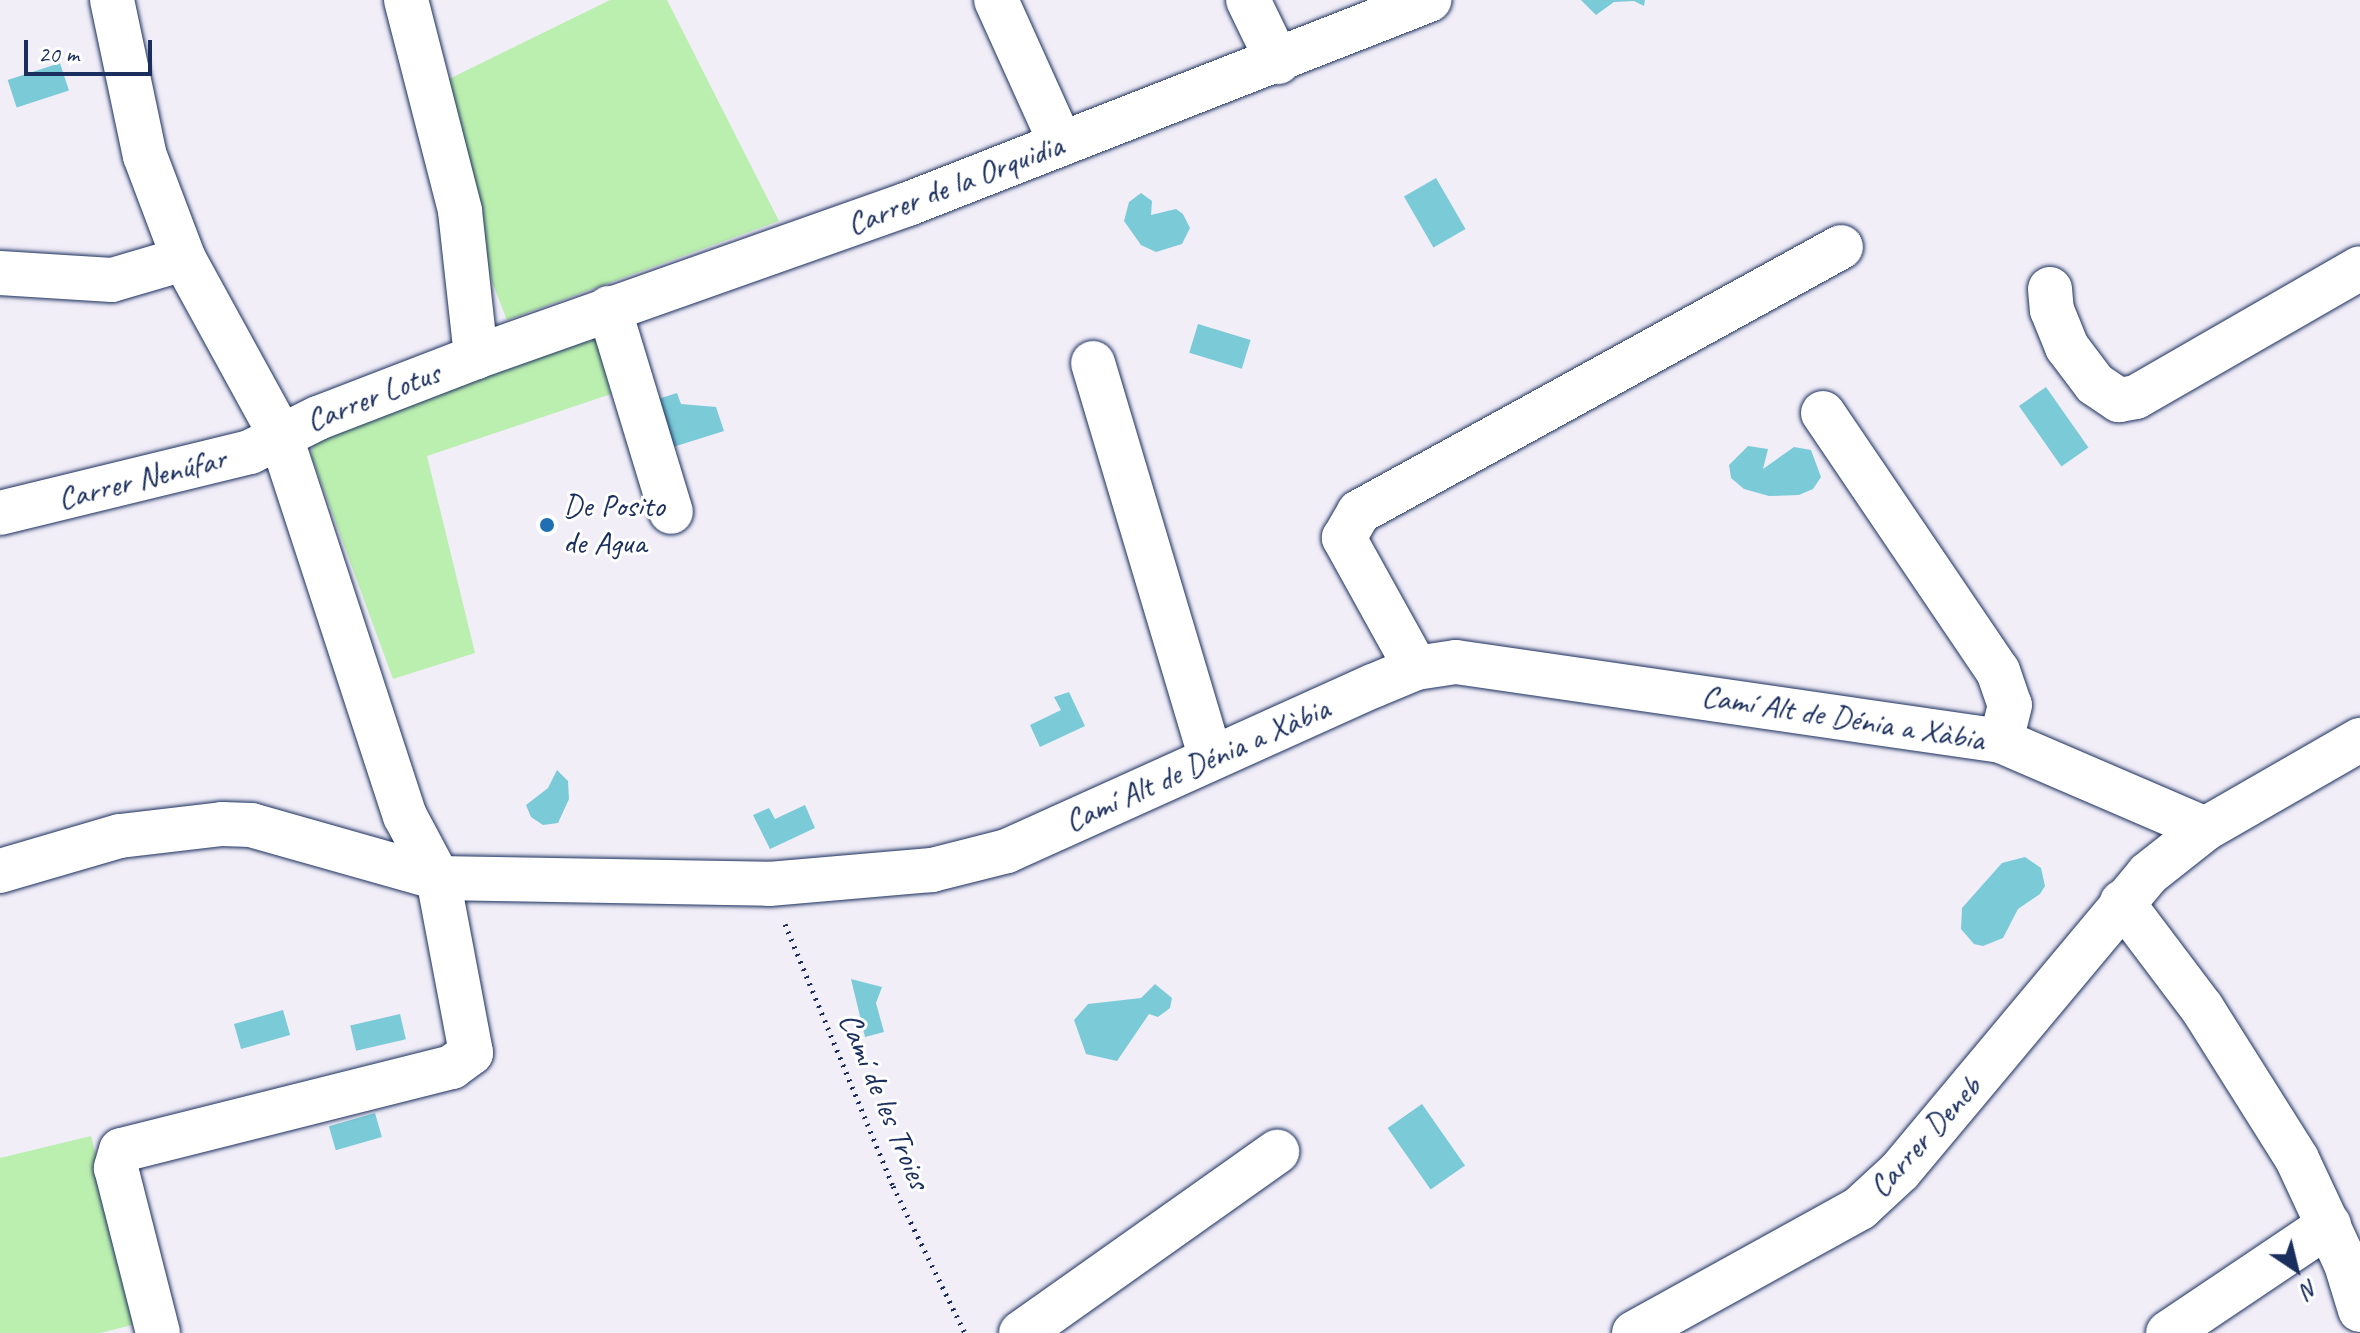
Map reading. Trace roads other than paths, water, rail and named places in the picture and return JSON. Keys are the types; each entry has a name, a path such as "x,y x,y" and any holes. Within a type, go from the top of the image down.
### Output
{"street":[{"path":"112,0 122,68 145,156 184,259 280,434"},
{"name":"Carrer Lotus","path":"158,1333 116,1168 121,1150 465,1062 471,1053 438,878 405,816 280,434 476,357 460,211 406,0"},
{"path":"996,0 1061,144"},
{"path":"1248,0 1278,62"},
{"name":"Carrer de la Orquidia","path":"476,357 1061,144 1278,62 1429,0"},
{"path":"1416,668 1344,538 1359,512 1841,247"},
{"path":"0,273 112,280 184,259"},
{"path":"2050,289 2052,310 2077,363 2109,398 2119,400 2136,397 2360,268"},
{"path":"609,308 671,512"},
{"path":"1093,363 1210,756"},
{"path":"1823,413 1998,671 2010,705 2001,741"},
{"name":"Carrer Nenúfar","path":"0,513 250,452 280,434"},
{"name":"Camí Alt de Dénia a Xàbia","path":"0,871 120,836 222,824 251,825 438,878 769,884 971,863 1416,668 1456,662 2001,741 2205,829"},
{"path":"2205,829 2360,740"},
{"name":"Carrer Deneb","path":"1634,1333 1860,1208 1900,1171 2122,902 2148,874 2205,829"},
{"path":"2122,902 2228,1046 2297,1159 2329,1225 2360,1310"},
{"path":"1021,1333 1277,1152"},
{"path":"2168,1333 2329,1225"}],"water":[{"path":"1581,0 1645,0 1644,6 1634,1 1614,2 1596,15"},
{"path":"60,63 69,91 17,108 8,80"},
{"path":"1436,178 1466,229 1433,248 1404,196"},
{"path":"1141,193 1152,201 1151,215 1176,209 1183,214 1190,228 1182,244 1156,252 1141,245 1124,221 1129,202"},
{"path":"1198,324 1251,340 1242,369 1189,353"},
{"path":"2046,387 2088,448 2061,467 2019,406"},
{"path":"677,393 681,404 716,407 724,431 673,447 658,399"},
{"path":"1748,446 1768,449 1763,469 1794,447 1811,450 1821,477 1813,489 1799,495 1769,496 1744,489 1731,478 1729,465"},
{"path":"1069,692 1085,726 1040,747 1030,725 1061,710 1054,697"},
{"path":"557,770 568,781 569,799 558,823 543,825 531,817 526,805 548,788"},
{"path":"805,805 815,828 770,849 753,815 769,808 775,819"},
{"path":"2025,857 2041,868 2045,886 2040,894 2018,909 2003,938 1983,946 1974,944 1961,929 1962,908 2002,863"},
{"path":"851,979 882,987 876,1003 884,1032 865,1037"},
{"path":"1155,984 1172,998 1170,1008 1158,1017 1149,1014 1117,1061 1086,1054 1074,1020 1088,1004 1141,998"},
{"path":"283,1010 290,1035 241,1049 234,1024"},
{"path":"400,1014 406,1039 356,1051 350,1025"},
{"path":"1422,1104 1465,1165 1431,1190 1388,1128"},
{"path":"375,1113 382,1137 336,1150 329,1126"}],"place":[{"name":"De Posito de Agua","path":"547,525"}]}
